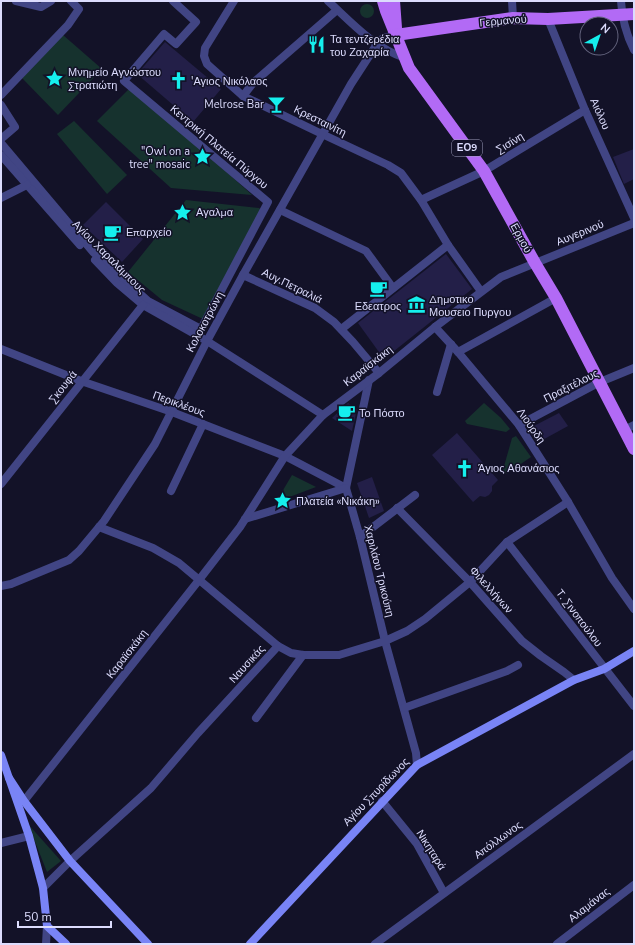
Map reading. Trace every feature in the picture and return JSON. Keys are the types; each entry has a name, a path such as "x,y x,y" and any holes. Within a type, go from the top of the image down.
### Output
{"main road":[{"name":"Ερμού","path":"383,1 409,68 484,171 556,298 600,382 629,427 634,449"},
{"name":"Ερμού","path":"394,1 396,35"},
{"name":"Γερμανού","path":"396,35 513,18 548,19 634,14"}],"street":[{"path":"16,1 40,7 51,1"},
{"path":"1,95 68,25 79,9 71,1"},
{"name":"Κεντρική Πλατεία Πύργου","path":"1,143 93,252 148,301 201,329 268,202 124,81 164,34 176,44 196,22 173,1"},
{"name":"Κρεσταινίτη","path":"234,1 205,48 204,56 206,64 243,96 388,165 401,173 421,200 448,245 480,290"},
{"path":"328,1 377,44 389,52 405,58"},
{"path":"512,1 513,18"},
{"path":"621,1 622,15 627,38 634,50"},
{"path":"243,96 253,84 337,10"},
{"name":"Αιόλου","path":"548,19 585,110 634,218"},
{"path":"377,44 383,38 396,35"},
{"name":"Κολοκοτρώνη","path":"1,586 11,584 69,560 79,551 99,527 142,465 172,412 207,340 243,275 351,84 377,44"},
{"path":"1,105 15,127 1,139"},
{"name":"Σισίνη","path":"421,200 484,171 585,110"},
{"name":"Αγίου Χαραλάμπους","path":"1,155 67,231 117,283 143,304 207,340 323,414"},
{"path":"1,198 27,184"},
{"path":"280,210 366,251 393,288"},
{"name":"Αυγερινού","path":"535,263 634,223"},
{"path":"344,327 448,245"},
{"name":"Καραϊσκάκη","path":"24,801 199,580 245,519 285,456 323,414 379,373 501,276 535,263"},
{"name":"Αυγ.Πετραλιά","path":"243,275 315,308 334,322 379,373"},
{"path":"458,352 556,298"},
{"name":"Σκουφά","path":"1,484 143,304"},
{"name":"Λιούρδη","path":"435,327 519,425 568,502 612,578 634,609"},
{"path":"437,392 451,344"},
{"name":"Περικλέους","path":"1,349 81,381 172,412 285,456 346,488"},
{"name":"Πραξιτέλους","path":"519,425 600,382 634,368"},
{"name":"Χαριλάου Τρικούπη","path":"369,380 346,488 360,537 385,641 416,753 417,765"},
{"path":"171,490 204,424"},
{"path":"245,519 346,488"},
{"path":"360,537 415,495"},
{"name":"Ναυσικάς","path":"43,888 70,861 151,788 198,733 278,646 291,653 303,656 339,655 385,641 407,631 425,619 470,582 507,542 568,502"},
{"name":"Φιλελλήνων","path":"397,508 470,582 526,645 574,680"},
{"path":"99,527 153,548 179,563 278,646"},
{"name":"Τ. Σινοπούλου","path":"507,542 634,706"},
{"name":"Αγίου Σπυρίδωνος","path":"250,944 417,765 574,680 604,669 634,651"},
{"path":"256,718 303,656"},
{"path":"404,708 507,671 518,665"},
{"name":"Απόλλωνος","path":"375,944 634,754"},
{"path":"1,755 29,836 43,888 47,926 46,944"},
{"path":"10,778 24,801 70,861 148,944"},
{"name":"Νικηταρά","path":"382,801 417,844 444,893"},
{"path":"1,843 29,836"},
{"name":"Αλαμάνας","path":"557,944 634,885"},
{"path":"47,926 66,944"}],"green space":[{"path":"367,4 372,6 374,11 372,16 367,18 362,16 360,11 362,6"},
{"path":"63,35 102,69 58,115 22,78"},
{"path":"132,86 252,195 171,188 97,121"},
{"path":"74,121 127,175 107,194 57,134"},
{"path":"186,200 259,208 265,213 205,320 162,300 128,272"},
{"path":"484,403 501,418 510,429 506,432 467,424 465,421"},
{"path":"516,436 531,457 506,474 503,470 512,438"},
{"path":"292,475 316,487 276,502"},
{"path":"28,824 61,861 47,872"}],"building":[{"name":"'Αγιος Νικόλαος","path":"165,42 221,89 193,122 137,74"},
{"path":"634,149 634,179 624,184 613,157"},
{"name":"Επαρχείο","path":"106,202 143,239 122,262 83,225"},
{"name":"Δημοτικο Μουσειο Πυργου","path":"446,254 472,289 384,359 358,323"},
{"name":"Το Πόστο","path":"348,403 357,409 352,431 332,418"},
{"path":"559,413 568,426 537,443 528,429"},
{"name":"Άγιος Αθανάσιος","path":"457,433 498,480 492,486 492,491 489,495 485,497 480,496 473,502 432,455"},
{"path":"372,477 384,511 369,518 357,483"}],"place":[{"name":"Τα τεντζερέδια του Ζαχαρία","path":"317,45"},
{"name":"Μνημείο Αγνώστου Στρατιώτη","path":"55,78"},
{"name":"'Αγιος Νικόλαος","path":"178,81"},
{"name":"Melrose Bar","path":"277,104"},
{"name":"\"Owl on a tree\" mosaic","path":"203,157"},
{"name":"Αγαλμα","path":"183,212"},
{"name":"Επαρχείο","path":"113,232"},
{"name":"Εδεατρος","path":"378,288"},
{"name":"Δημοτικο Μουσειο Πυργου","path":"416,305"},
{"name":"Το Πόστο","path":"346,413"},
{"name":"Άγιος Αθανάσιος","path":"465,468"},
{"name":"Πλατεία «Νικάκη»","path":"283,501"}]}
